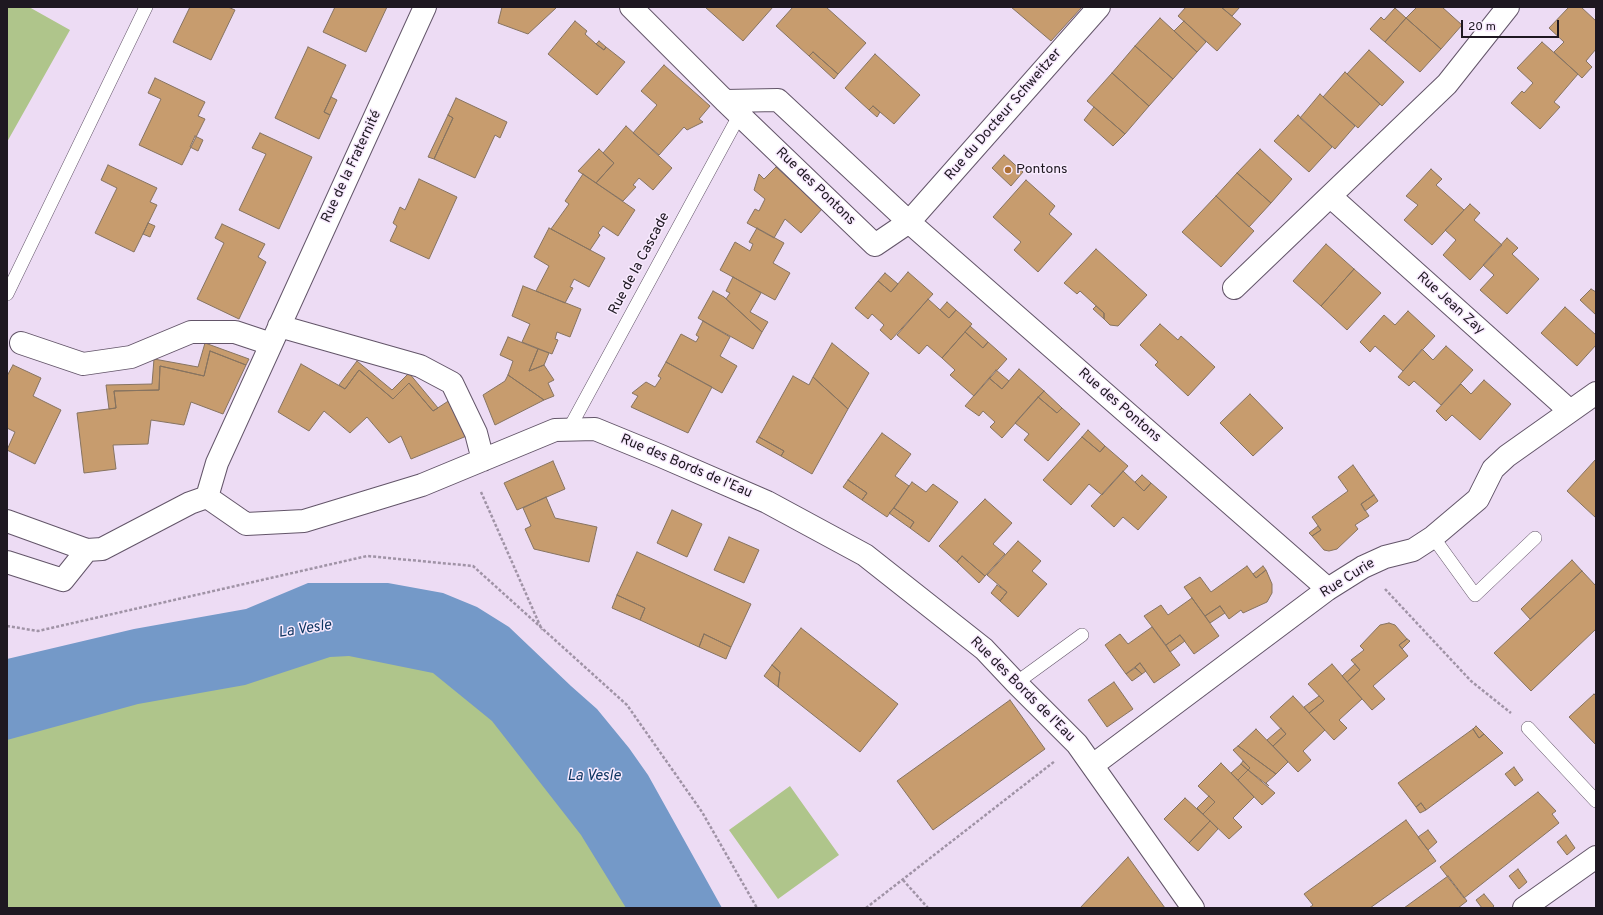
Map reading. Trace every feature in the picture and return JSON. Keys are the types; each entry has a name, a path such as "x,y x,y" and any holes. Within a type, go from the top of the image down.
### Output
{"street":[{"name":"Rue de la Fraternité","path":"207,497 217,463 425,7"},
{"name":"Rue des Pontons","path":"631,7 732,108 875,245 910,222"},
{"name":"Rue du Docteur Schweitzer","path":"910,222 1099,7"},
{"path":"1234,288 1447,84 1508,7"},
{"name":"Rue des Pontons","path":"732,108 778,100 910,222 1328,589"},
{"name":"Rue Jean Zay","path":"1330,196 1570,411"},
{"path":"21,344 83,364 131,357 191,332 234,332 275,335 420,366 452,383 476,433 476,463"},
{"name":"Rue Curie","path":"1093,765 1328,589 1363,567 1385,557 1413,550 1433,537 1478,499 1493,469 1507,456 1596,393"},
{"name":"Rue des Bords de l'Eau","path":"207,497 246,524 304,521 422,485 556,430 595,429 661,456 767,502 865,555 984,649 1077,744 1193,908"},
{"path":"7,521 87,550 102,549 190,504 207,497"},
{"path":"7,562 63,580 87,550"},
{"path":"1524,908 1596,857"}],"lane":[{"path":"7,294 146,7"},
{"name":"Rue de la Cascade","path":"569,430 732,108"},
{"path":"1433,537 1475,595 1535,538"},
{"path":"1016,683 1082,634"},
{"path":"1528,728 1596,802"}],"path":[{"path":"476,463 543,631"},
{"path":"7,626 38,631 367,556 472,566 627,706 702,812 758,908"},
{"path":"1363,567 1401,604 1471,681 1528,728"},
{"path":"866,908 1077,744"},
{"path":"903,880 928,908"}],"green space":[{"path":"7,7 29,7 70,30 7,142"},
{"path":"407,607 688,908 7,908 7,694"},
{"path":"790,786 839,855 778,899 729,830"}],"water":[{"name":"La Vesle","path":"308,583 388,583 443,593 477,607 509,627 597,709 629,748 648,775 722,908 626,908 581,835 492,721 433,673 349,656 330,657 245,685 138,704 7,740 7,659 134,629 246,609"}],"building":[{"path":"190,7 228,7 235,10 211,60 173,42"},
{"path":"335,7 387,7 366,52 323,32"},
{"path":"502,7 556,8 528,34 498,23"},
{"path":"705,7 773,7 743,41"},
{"path":"793,7 826,7 866,43 838,74 813,52 809,56 776,26"},
{"path":"1011,7 1082,7 1051,41"},
{"path":"1186,7 1221,7 1241,24 1217,51 1178,16"},
{"path":"1221,7 1240,7 1232,16"},
{"path":"1417,7 1442,7 1462,25 1441,49 1406,18"},
{"path":"1569,7 1581,7 1596,21 1596,49 1586,61 1592,67 1582,78 1554,52 1564,42 1549,28"},
{"path":"1395,8 1406,18 1385,42 1370,29 1381,17 1384,20"},
{"path":"1160,18 1197,52 1173,79 1135,46"},
{"path":"1406,18 1441,49 1420,72 1385,42"},
{"path":"575,21 587,31 585,34 596,44 604,50 606,47 625,62 597,95 548,54"},
{"path":"1184,21 1206,42 1197,52 1174,31"},
{"path":"599,41 606,47 604,50 596,44"},
{"path":"1542,42 1578,74 1554,102 1560,107 1540,129 1511,103 1522,91 1524,93 1533,83 1517,68"},
{"path":"1135,46 1173,79 1149,106 1112,73"},
{"path":"308,47 346,65 324,112 330,115 319,139 275,118"},
{"path":"1369,50 1404,82 1382,106 1347,74"},
{"path":"813,52 838,74 834,79 809,56"},
{"path":"875,54 920,95 894,124 873,106 869,110 845,88"},
{"path":"664,65 710,106 699,119 703,122 687,130 684,127 659,155 633,133 657,105 641,91"},
{"path":"1345,72 1380,104 1358,128 1323,97"},
{"path":"1112,73 1149,106 1125,134 1087,101"},
{"path":"155,78 205,102 198,116 205,119 182,165 139,145 161,99 148,93"},
{"path":"1320,94 1355,126 1335,149 1300,118"},
{"path":"331,97 337,100 330,115 324,112"},
{"path":"456,98 507,122 500,138 495,135 475,178 434,159 453,118 448,115"},
{"path":"873,106 880,112 877,117 869,110"},
{"path":"1094,107 1125,134 1113,146 1084,120"},
{"path":"448,115 453,118 434,159 428,157"},
{"path":"1298,115 1332,147 1309,172 1274,141"},
{"path":"626,126 672,168 653,190 639,178 633,185 636,187 623,201 596,183 614,163 603,153"},
{"path":"260,133 312,157 279,229 239,210 266,154 252,148"},
{"path":"195,136 203,140 198,151 190,147"},
{"path":"599,149 614,163 596,183 578,171"},
{"path":"1260,149 1292,179 1271,203 1237,173"},
{"name":"Pontons","path":"1004,155 1023,172 1011,186 992,168"},
{"path":"108,165 157,188 150,202 157,205 134,252 95,233 117,188 101,180"},
{"path":"776,167 822,209 801,233 785,219 774,238 747,223 755,209 759,211 765,199 754,190 759,174 764,179"},
{"path":"1431,169 1442,179 1436,185 1464,210 1432,245 1404,220 1418,205 1406,196"},
{"path":"1237,173 1271,203 1249,227 1216,196"},
{"path":"583,174 635,210 618,236 603,226 598,233 600,235 590,250 551,229 569,204 565,201"},
{"path":"419,179 457,197 429,259 390,241 397,226 393,223 400,207 405,210"},
{"path":"1026,180 1055,206 1049,214 1072,234 1038,272 1014,250 1021,242 993,217"},
{"path":"1216,196 1254,231 1221,267 1182,232"},
{"path":"1470,204 1480,213 1474,220 1502,245 1470,280 1443,255 1456,240 1445,230"},
{"path":"148,223 155,226 150,237 143,234"},
{"path":"222,224 265,244 258,257 266,262 239,319 197,299 224,243 215,238"},
{"path":"549,228 605,258 589,287 574,279 570,287 573,288 565,303 536,291 549,266 534,257"},
{"path":"757,228 784,243 773,263 790,273 775,300 720,270 735,242 750,251 753,244 749,242"},
{"path":"1507,238 1518,248 1512,254 1539,279 1507,314 1480,290 1494,275 1483,265"},
{"path":"1326,244 1354,269 1321,306 1293,281"},
{"path":"1096,249 1147,295 1118,326 1110,325 1104,319 1104,313 1080,291 1077,294 1064,283"},
{"path":"1354,269 1381,293 1347,330 1321,306"},
{"path":"908,272 933,294 891,340 880,330 884,325 872,314 868,319 855,308 878,281 891,292"},
{"path":"885,273 898,284 891,292 878,281"},
{"path":"733,277 761,293 750,312 768,322 762,332 726,299 730,293 726,291"},
{"path":"523,286 581,309 570,337 557,332 555,339 558,340 552,354 522,342 530,324 512,316"},
{"path":"1591,289 1596,292 1596,315 1580,300"},
{"path":"713,291 724,297 762,332 753,349 698,318"},
{"path":"928,299 949,318 956,310 972,324 942,358 927,345 919,354 897,335"},
{"path":"947,302 956,310 949,318 940,310"},
{"path":"1096,306 1104,313 1104,319 1093,309"},
{"path":"1565,307 1596,335 1596,345 1577,366 1541,333"},
{"path":"1408,311 1435,336 1403,371 1375,346 1370,352 1360,342 1384,315 1395,325"},
{"path":"703,321 730,337 720,356 737,366 722,393 666,362 681,334 696,342 699,337 696,335"},
{"path":"1160,324 1178,340 1181,336 1215,367 1188,396 1155,365 1158,362 1140,345"},
{"path":"970,326 988,342 983,348 965,332"},
{"path":"965,332 983,348 988,342 1007,359 974,396 950,375 955,370 942,358"},
{"path":"508,337 538,349 529,371 544,365 554,380 548,383 554,396 544,400 508,375 513,361 500,355"},
{"path":"205,343 249,359 246,365 210,351 204,376 160,366 159,390 114,391 116,408 109,409 106,385 152,384 154,359 198,367"},
{"path":"832,343 869,373 848,409 813,377"},
{"path":"1446,346 1473,370 1441,405 1414,381 1409,386 1398,377 1422,349 1433,360"},
{"path":"538,349 549,353 544,365 529,371"},
{"path":"210,351 246,365 223,414 191,402 184,425 151,420 148,444 113,445 116,469 84,473 77,413 116,408 114,391 159,390 160,366 204,376"},
{"path":"357,361 392,390 409,373 438,408 433,411 409,383 393,399 359,370 345,389 339,385"},
{"path":"666,362 712,387 688,433 631,407 638,396 632,393 646,382 655,387 661,378 658,376"},
{"path":"301,364 345,389 359,370 393,399 409,383 433,411 453,398 469,435 411,459 401,436 389,443 367,417 350,433 324,411 309,431 278,412"},
{"path":"13,365 41,378 33,396 61,410 35,464 7,450 15,432 7,428 7,376"},
{"path":"1019,369 1044,391 1002,438 990,427 995,422 983,411 979,416 965,406 989,378 1002,389"},
{"path":"996,370 1009,381 1002,389 989,378"},
{"path":"508,375 544,400 495,425 483,395 505,381"},
{"path":"793,376 809,385 813,377 848,409 812,474 781,456 784,451 759,437"},
{"path":"1484,380 1511,404 1480,440 1452,415 1446,421 1436,411 1461,384 1471,394"},
{"path":"1044,391 1062,408 1057,413 1038,397"},
{"path":"1250,394 1283,428 1253,456 1220,423"},
{"path":"1038,397 1057,413 1062,408 1080,424 1048,461 1024,440 1029,434 1015,423"},
{"path":"1088,430 1105,446 1100,452 1082,437"},
{"path":"882,433 911,454 895,476 909,486 887,517 862,500 867,493 848,480"},
{"path":"759,437 784,451 781,456 756,442"},
{"path":"1082,437 1100,452 1105,446 1128,466 1102,495 1089,484 1071,505 1043,480"},
{"path":"1596,459 1596,518 1567,491"},
{"path":"553,461 565,489 517,510 504,483"},
{"path":"1353,465 1374,495 1361,504 1369,516 1355,525 1358,529 1337,549 1329,551 1324,550 1312,536 1321,530 1312,517 1348,491 1338,477"},
{"path":"1123,471 1144,491 1151,483 1167,497 1138,530 1123,517 1114,527 1091,506"},
{"path":"1142,475 1151,483 1144,491 1135,482"},
{"path":"848,480 867,493 862,500 843,487"},
{"path":"912,482 926,492 933,484 958,502 929,542 910,528 914,522 894,508"},
{"path":"1374,495 1378,501 1365,511 1361,504"},
{"path":"546,497 555,518 597,527 589,562 534,549 525,529 531,526 523,508"},
{"path":"985,499 1012,523 993,544 1005,554 985,576 962,556 957,562 939,546"},
{"path":"894,508 914,522 910,528 889,513"},
{"path":"672,510 702,524 687,557 657,543"},
{"path":"1318,526 1321,530 1312,536 1309,533"},
{"path":"729,537 759,550 744,583 714,570"},
{"path":"1018,541 1041,561 1032,571 1047,584 1018,617 1000,601 1007,592 987,575"},
{"path":"637,552 751,604 731,647 704,634 699,647 640,620 645,608 617,595"},
{"path":"962,556 985,576 979,583 957,562"},
{"path":"1572,560 1582,571 1530,619 1521,609"},
{"path":"1247,566 1256,578 1266,570 1272,584 1272,593 1267,602 1243,613 1241,610 1229,619 1220,606 1205,616 1184,587 1200,577 1211,592"},
{"path":"1263,566 1266,570 1256,578 1253,574"},
{"path":"1582,571 1596,586 1596,629 1531,691 1494,653"},
{"path":"997,585 1007,592 1000,601 991,593"},
{"path":"617,595 645,608 640,620 612,608"},
{"path":"1192,598 1219,636 1194,654 1180,635 1166,645 1144,616 1161,605 1168,615"},
{"path":"1220,606 1225,613 1210,623 1205,616"},
{"path":"1389,623 1395,625 1407,639 1399,645 1408,656 1373,686 1385,699 1372,710 1347,682 1360,670 1351,660 1364,650 1360,646 1380,625"},
{"path":"1152,627 1180,665 1154,683 1140,663 1126,674 1105,645 1120,634 1128,644"},
{"path":"801,628 898,704 860,752 778,687 780,672 772,665"},
{"path":"704,634 731,647 726,659 699,647"},
{"path":"1180,635 1185,641 1170,652 1166,645"},
{"path":"1407,639 1410,641 1402,649 1399,645"},
{"path":"1140,663 1146,671 1142,674 1135,667"},
{"path":"1332,664 1362,699 1339,720 1347,728 1334,740 1309,713 1324,701 1308,684"},
{"path":"1355,664 1360,670 1347,682 1342,676"},
{"path":"772,665 780,672 778,687 764,676"},
{"path":"1135,668 1142,674 1132,681 1126,674"},
{"path":"1114,682 1133,709 1107,727 1088,700"},
{"path":"1594,694 1596,696 1596,745 1569,717"},
{"path":"1293,696 1325,730 1303,751 1311,760 1298,772 1273,746 1286,734 1270,717"},
{"path":"1319,696 1324,701 1309,713 1304,707"},
{"path":"1010,700 1045,749 933,830 897,781"},
{"path":"1476,726 1484,734 1479,738 1473,729"},
{"path":"1281,728 1286,734 1273,746 1267,740"},
{"path":"1256,729 1288,762 1276,774 1238,746"},
{"path":"1473,729 1479,738 1484,734 1503,753 1426,810 1421,803 1416,807 1398,783"},
{"path":"1238,746 1276,774 1266,783 1269,786 1248,770 1250,768 1233,750"},
{"path":"1243,761 1250,768 1248,770 1241,764"},
{"path":"1221,763 1254,797 1233,818 1242,827 1229,839 1203,814 1215,802 1198,786"},
{"path":"1241,764 1248,770 1238,780 1231,773"},
{"path":"1514,767 1523,780 1515,786 1505,774"},
{"path":"1248,770 1275,793 1262,805 1238,780"},
{"path":"1538,792 1556,811 1552,814 1559,823 1464,898 1440,867"},
{"path":"1209,796 1215,802 1203,814 1197,808"},
{"path":"1185,798 1210,821 1189,843 1164,819"},
{"path":"1421,803 1426,810 1420,813 1416,807"},
{"path":"1406,820 1436,861 1370,908 1309,908 1313,905 1304,894"},
{"path":"1210,821 1218,829 1198,851 1189,843"},
{"path":"1428,830 1437,842 1428,850 1418,837"},
{"path":"1566,835 1575,848 1567,855 1557,842"},
{"path":"1128,857 1165,908 1080,908"},
{"path":"1518,869 1527,882 1519,889 1509,876"},
{"path":"1448,876 1467,901 1458,908 1404,908"},
{"path":"1484,894 1494,906 1492,908 1482,908 1476,900"}],"place":[{"name":"Pontons","path":"1008,170"}]}
